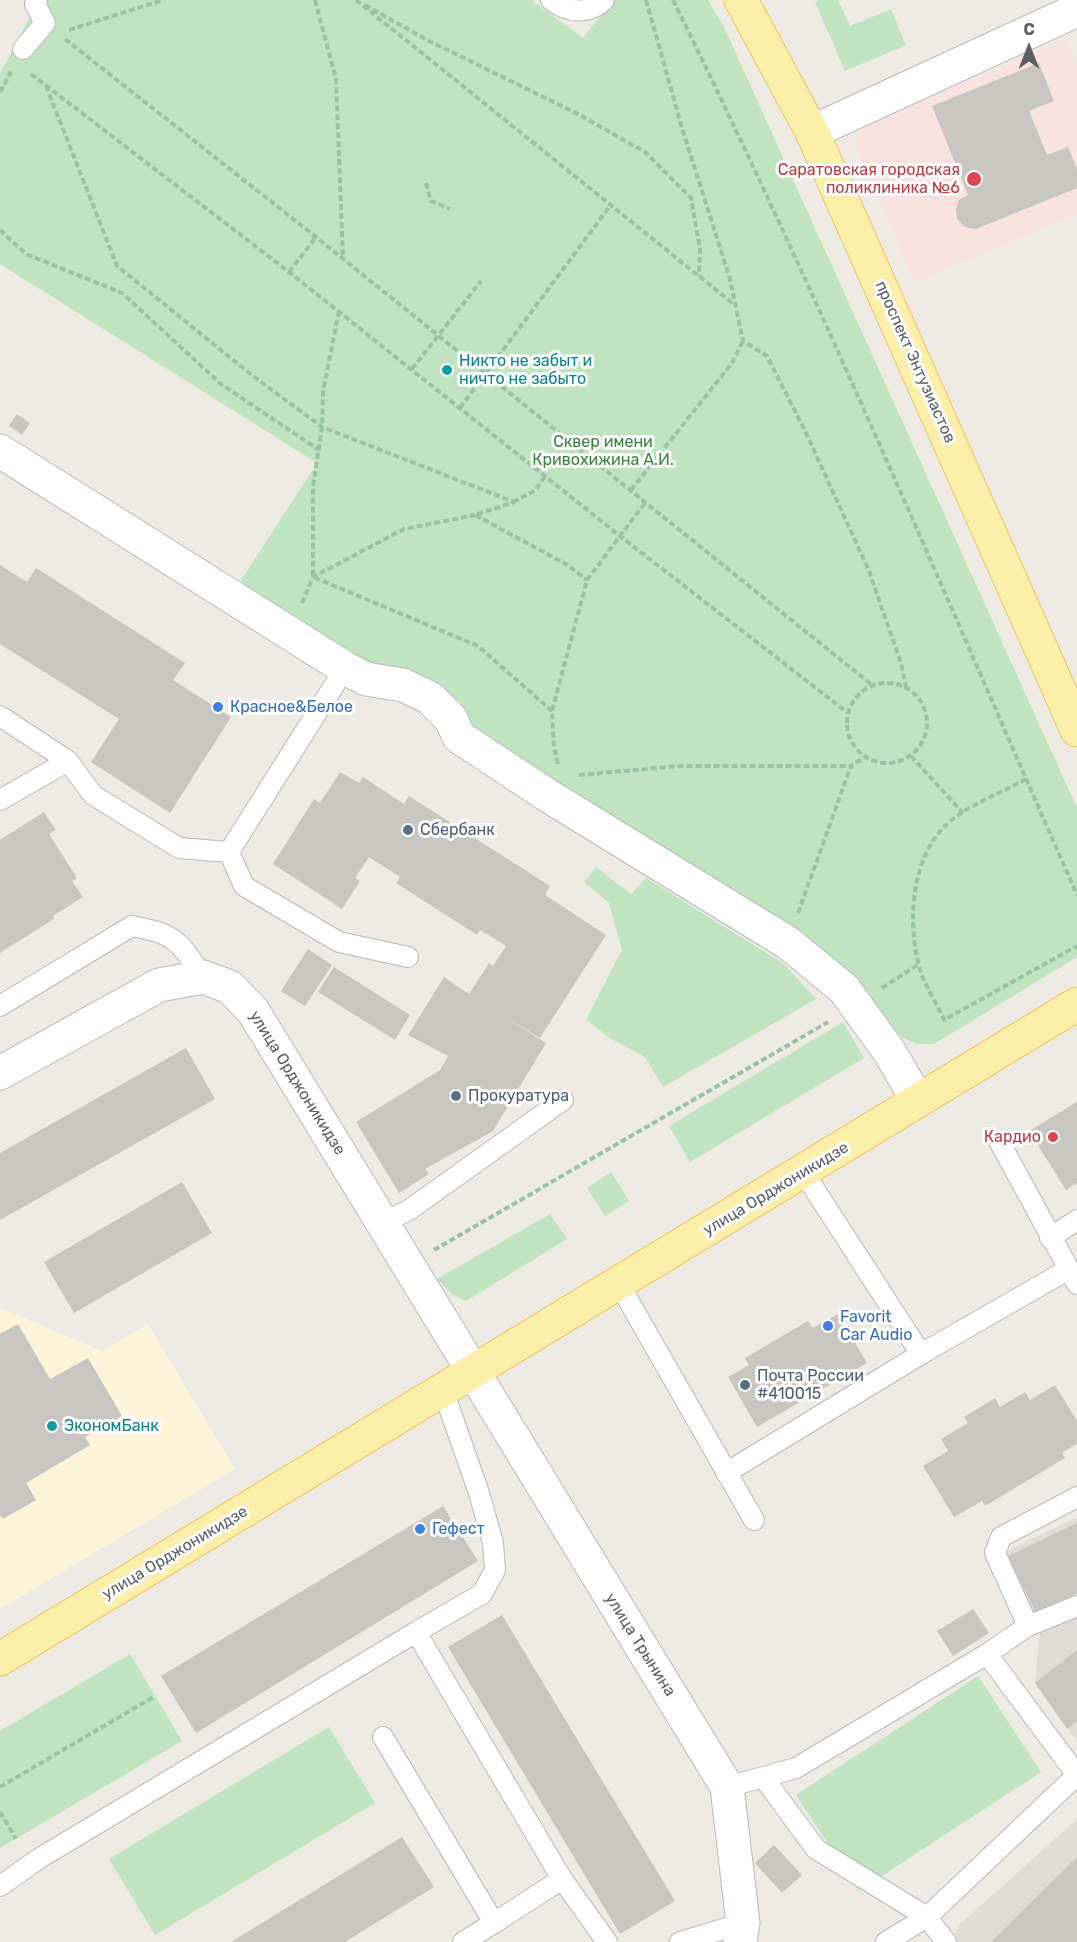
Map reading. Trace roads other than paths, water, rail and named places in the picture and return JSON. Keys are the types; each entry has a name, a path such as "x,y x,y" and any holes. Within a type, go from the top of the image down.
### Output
{"main road":[{"name":"проспект Энтузиастов","path":"741,0 812,132 1077,730"},
{"name":"улица Орджоникидзе","path":"0,1659 473,1370 804,1173 1077,1004"}],"street":[{"path":"812,132 1077,10"},
{"path":"0,451 345,668 366,679 403,685 430,698 451,719 459,737 554,786 788,943 844,989 889,1051 918,1101"},
{"path":"0,1073 159,985 203,977"},
{"name":"улица Орджоникидзе","path":"203,977 230,987 254,1011 473,1370"},
{"name":"улица Трынина","path":"473,1370 728,1786 741,1932"}],"lane":[{"path":"19,56 51,28 35,4 37,0"},
{"path":"550,0 574,11 588,11 604,0"},
{"path":"229,852 345,668"},
{"path":"0,717 68,761 93,795 179,848 229,852"},
{"path":"0,800 68,761"},
{"path":"229,852 244,886 339,942 408,957"},
{"path":"0,1006 132,926 161,931 183,947 203,977"},
{"path":"383,1223 409,1210 563,1100"},
{"path":"726,1473 921,1354 1073,1277 1000,1143"},
{"path":"804,1173 921,1354"},
{"path":"1050,1238 1077,1220"},
{"path":"619,1284 754,1520"},
{"path":"0,1886 40,1858 482,1594 495,1570 493,1543 479,1493 443,1390"},
{"path":"1028,1626 996,1553 1001,1537 1077,1497"},
{"path":"728,1786 796,1768 987,1654 1028,1626 1077,1606"},
{"path":"416,1632 562,1880 607,1942"},
{"path":"886,1942 927,1917 1077,1775 987,1654"},
{"path":"383,1737 494,1923"},
{"path":"763,1777 816,1849 927,1917 946,1942"},
{"path":"464,1942 562,1880"},
{"path":"680,1942 741,1932"}],"place":[{"name":"Саратовская городская поликлиника №6","path":"974,179"},
{"name":"Никто не забыт и ничто не забыто","path":"447,370"},
{"name":"Красное&Белое","path":"218,707"},
{"name":"Сбербанк","path":"408,830"},
{"name":"Прокуратура","path":"456,1096"},
{"name":"Кардио","path":"1053,1137"},
{"name":"Favorit Car Audio","path":"828,1326"},
{"name":"Почта России #410015","path":"745,1385"},
{"name":"ЭкономБанк","path":"52,1426"},
{"name":"Гефест","path":"420,1529"}],"park label":[{"name":"Сквер имени Кривохижина А.И.","path":"603,451"}]}
